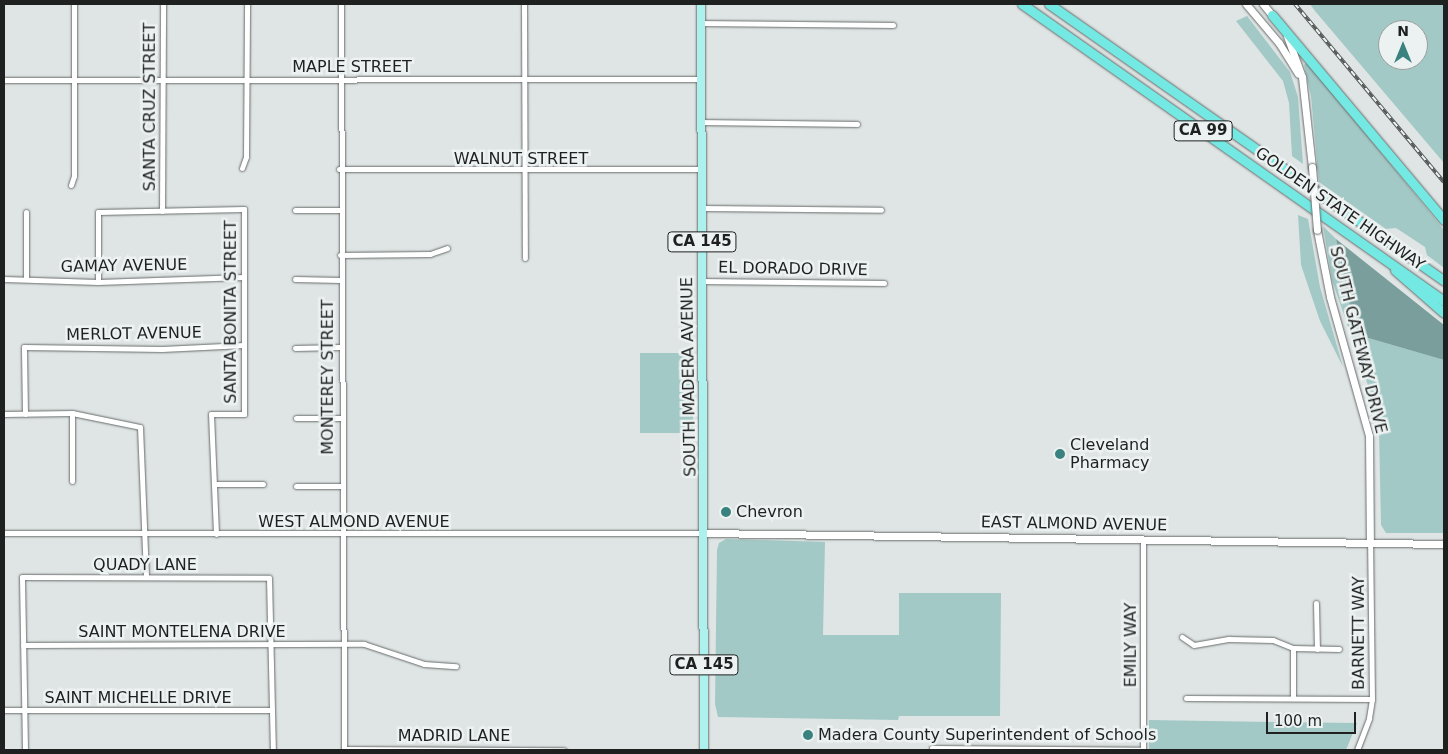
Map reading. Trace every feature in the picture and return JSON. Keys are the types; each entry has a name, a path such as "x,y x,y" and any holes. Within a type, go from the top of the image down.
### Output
{"highway":[{"name":"GOLDEN STATE HIGHWAY","path":"1022,4 1444,301"},
{"name":"GOLDEN STATE HIGHWAY","path":"1050,4 1444,281"},
{"path":"1272,15 1444,220"},
{"path":"1385,258 1399,275 1444,314"}],"main road":[{"name":"SOUTH MADERA AVENUE","path":"701,4 704,750"},
{"name":"SOUTH GATEWAY DRIVE","path":"1246,4 1285,50 1304,86"},
{"name":"SOUTH GATEWAY DRIVE","path":"1263,4 1291,45 1304,86 1317,230 1330,297 1369,436 1370,542"},
{"name":"EAST ALMOND AVENUE","path":"704,533 1444,544"}],"street":[{"path":"71,185 74,176 74,4"},
{"name":"SANTA CRUZ STREET","path":"162,211 163,4"},
{"path":"242,168 246,157 248,4"},
{"name":"MONTEREY STREET","path":"341,4 339,79 341,210 341,644 344,750"},
{"path":"524,4 525,258"},
{"path":"701,22 893,25"},
{"name":"MAPLE STREET","path":"4,80 339,79 525,81 701,79"},
{"path":"701,122 857,124"},
{"name":"WALNUT STREET","path":"340,170 525,172 702,170"},
{"path":"702,208 882,210"},
{"name":"SANTA BONITA STREET","path":"162,211 244,209 244,414 211,414 216,484 216,534"},
{"path":"295,210 341,210"},
{"path":"98,282 98,212 162,211"},
{"path":"26,212 26,278"},
{"path":"340,255 430,254 447,248"},
{"name":"GAMAY AVENUE","path":"4,279 26,278 98,282 244,277"},
{"path":"295,279 340,280"},
{"name":"EL DORADO DRIVE","path":"702,281 884,283"},
{"name":"MERLOT AVENUE","path":"24,414 24,347 162,349 244,345"},
{"path":"295,348 340,348"},
{"path":"72,413 72,481"},
{"path":"4,414 72,413 140,427 146,578"},
{"path":"296,418 341,418"},
{"path":"216,484 263,484"},
{"path":"296,486 341,486"},
{"name":"WEST ALMOND AVENUE","path":"4,533 704,533"},
{"name":"EMILY WAY","path":"1143,539 1143,750"},
{"name":"BARNETT WAY","path":"1357,750 1369,718 1372,699 1370,542"},
{"name":"QUADY LANE","path":"23,645 22,577 268,578 270,645"},
{"path":"1316,603 1317,649"},
{"path":"1182,637 1194,645 1229,639 1273,640 1293,648 1339,649"},
{"name":"SAINT MONTELENA DRIVE","path":"23,645 341,644 374,646 424,664 456,666"},
{"path":"23,645 25,747"},
{"path":"270,645 273,750"},
{"path":"1293,648 1293,696"},
{"path":"1186,698 1293,696 1372,699"},
{"name":"SAINT MICHELLE DRIVE","path":"4,710 272,710"},
{"path":"932,749 1143,750"},
{"name":"MADRID LANE","path":"344,750 564,750"}],"shaded area":[{"path":"1310,4 1444,4 1444,163 1315,11"},
{"path":"1247,16 1290,72 1298,97 1303,164 1292,156 1289,103 1283,81 1236,21"},
{"path":"1307,62 1444,230 1444,268 1427,255 1425,247 1396,228 1386,229 1319,182 1311,96 1304,65"},
{"path":"1298,215 1308,219 1320,287 1343,367 1320,321 1301,265"},
{"path":"1323,226 1336,239 1354,326 1351,333 1444,360 1444,533 1386,533 1381,525 1379,430 1374,403 1332,280"},
{"path":"1336,239 1444,325 1444,360 1351,333 1354,326"},
{"path":"640,353 693,353 693,433 640,433"},
{"path":"726,539 825,542 823,635 899,635 899,593 1001,593 1000,716 899,716 898,720 718,717 715,704 717,550 719,543"},
{"path":"1149,720 1357,723 1346,750 1149,750"}],"railway":[{"path":"1295,4 1444,182"}],"place":[{"name":"Cleveland Pharmacy","path":"1060,454"},
{"name":"Chevron","path":"726,512"},
{"name":"Madera County Superintendent of Schools","path":"808,735"}]}
